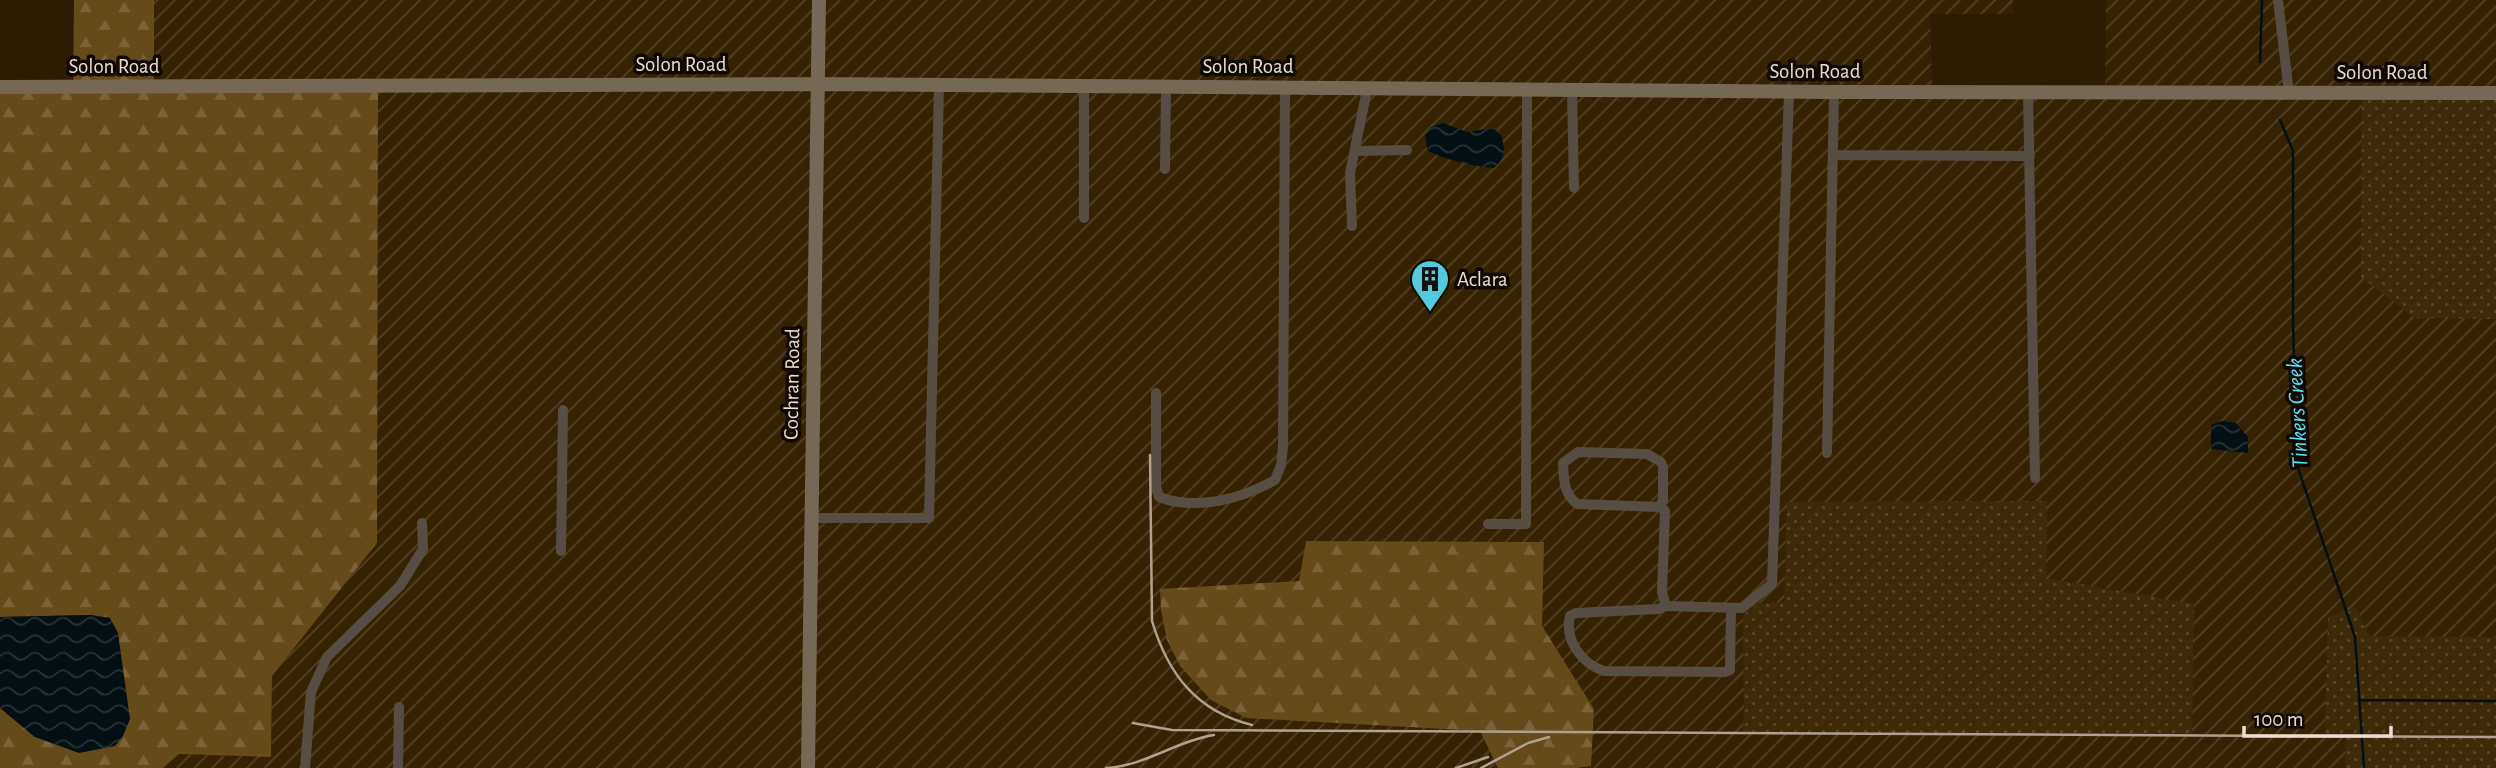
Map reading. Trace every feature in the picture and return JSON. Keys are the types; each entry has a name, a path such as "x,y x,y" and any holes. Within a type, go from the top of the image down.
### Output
{"street":[{"name":"Cochran Road","path":"808,768 819,0"},
{"path":"2278,0 2289,93"},
{"name":"Solon Road","path":"0,87 818,84 1367,90 2496,93"},
{"path":"811,518 929,518 939,85"},
{"path":"1084,86 1084,218"},
{"path":"1165,169 1166,87"},
{"path":"1156,393 1156,486 1159,497 1216,503 1275,480 1281,465 1283,447 1285,88"},
{"path":"1352,226 1350,173 1367,90"},
{"path":"1488,524 1527,524 1527,90"},
{"path":"1572,90 1574,188"},
{"path":"1731,608 1730,670 1725,672 1604,671 1589,667 1577,652 1570,636 1570,616 1576,613 1658,609 1666,606 1742,608 1773,584 1789,92"},
{"path":"1826,453 1834,92"},
{"path":"2028,93 2035,478"},
{"path":"1356,151 1408,150"},
{"path":"1833,155 2030,156"},
{"path":"561,551 563,410"},
{"path":"1660,507 1663,500 1664,467 1654,456 1578,452 1563,463 1564,487 1569,498 1577,504 1660,507 1665,511 1662,592 1666,606"},
{"path":"305,768 311,692 327,657 400,586 423,550 422,523"},
{"path":"398,768 399,707"}],"shaded area":[{"path":"154,0 2013,0 2013,14 1930,14 1932,92 2105,92 2106,0 2496,0 2496,768 163,768 178,754 271,757 272,676 377,543 154,86"},
{"path":"2496,93 2496,319 2415,318 2361,277 2362,94"},
{"path":"2047,501 2046,578 2194,604 2192,736 1742,733 1743,615 1758,603 1784,602 1787,502"},
{"path":"2356,607 2369,636 2496,637 2496,768 2345,768 2346,736 2325,736 2328,617"}],"green space":[{"path":"74,0 154,0 154,86 378,86 377,543 272,676 271,757 179,754 163,768 0,768 0,708 35,737 110,618 90,615 0,617 0,87 73,87"},
{"path":"1306,541 1544,542 1542,626 1594,709 1591,766 1498,768 1480,731 1246,718 1211,700 1180,666 1167,640 1160,589 1299,581"}],"water":[{"path":"1443,123 1467,132 1492,128 1500,132 1504,147 1501,160 1494,168 1450,159 1427,150 1425,134 1431,127"},
{"path":"2222,421 2236,423 2248,437 2248,453 2211,449 2211,425"},
{"path":"90,615 110,618 118,633 130,719 123,736 115,746 79,753 35,737 0,708 0,617"}],"waterway":[{"name":"Tinkers Creek","path":"2260,62 2262,0"},
{"name":"Tinkers Creek","path":"2280,120 2293,151 2296,462 2355,637 2364,768"},
{"name":"Tinkers Creek","path":"2360,700 2496,701"}],"railway":[{"path":"1150,455 1152,621 1159,640 1176,674 1200,700 1232,719 1252,725"},
{"path":"1133,723 1172,730 2496,737"},
{"path":"1106,768 1134,763 1187,742 1214,735"},
{"path":"1481,768 1528,743 1549,737"},
{"path":"1456,768 1488,757"}],"place":[{"name":"Aclara","path":"1430,313"}]}
